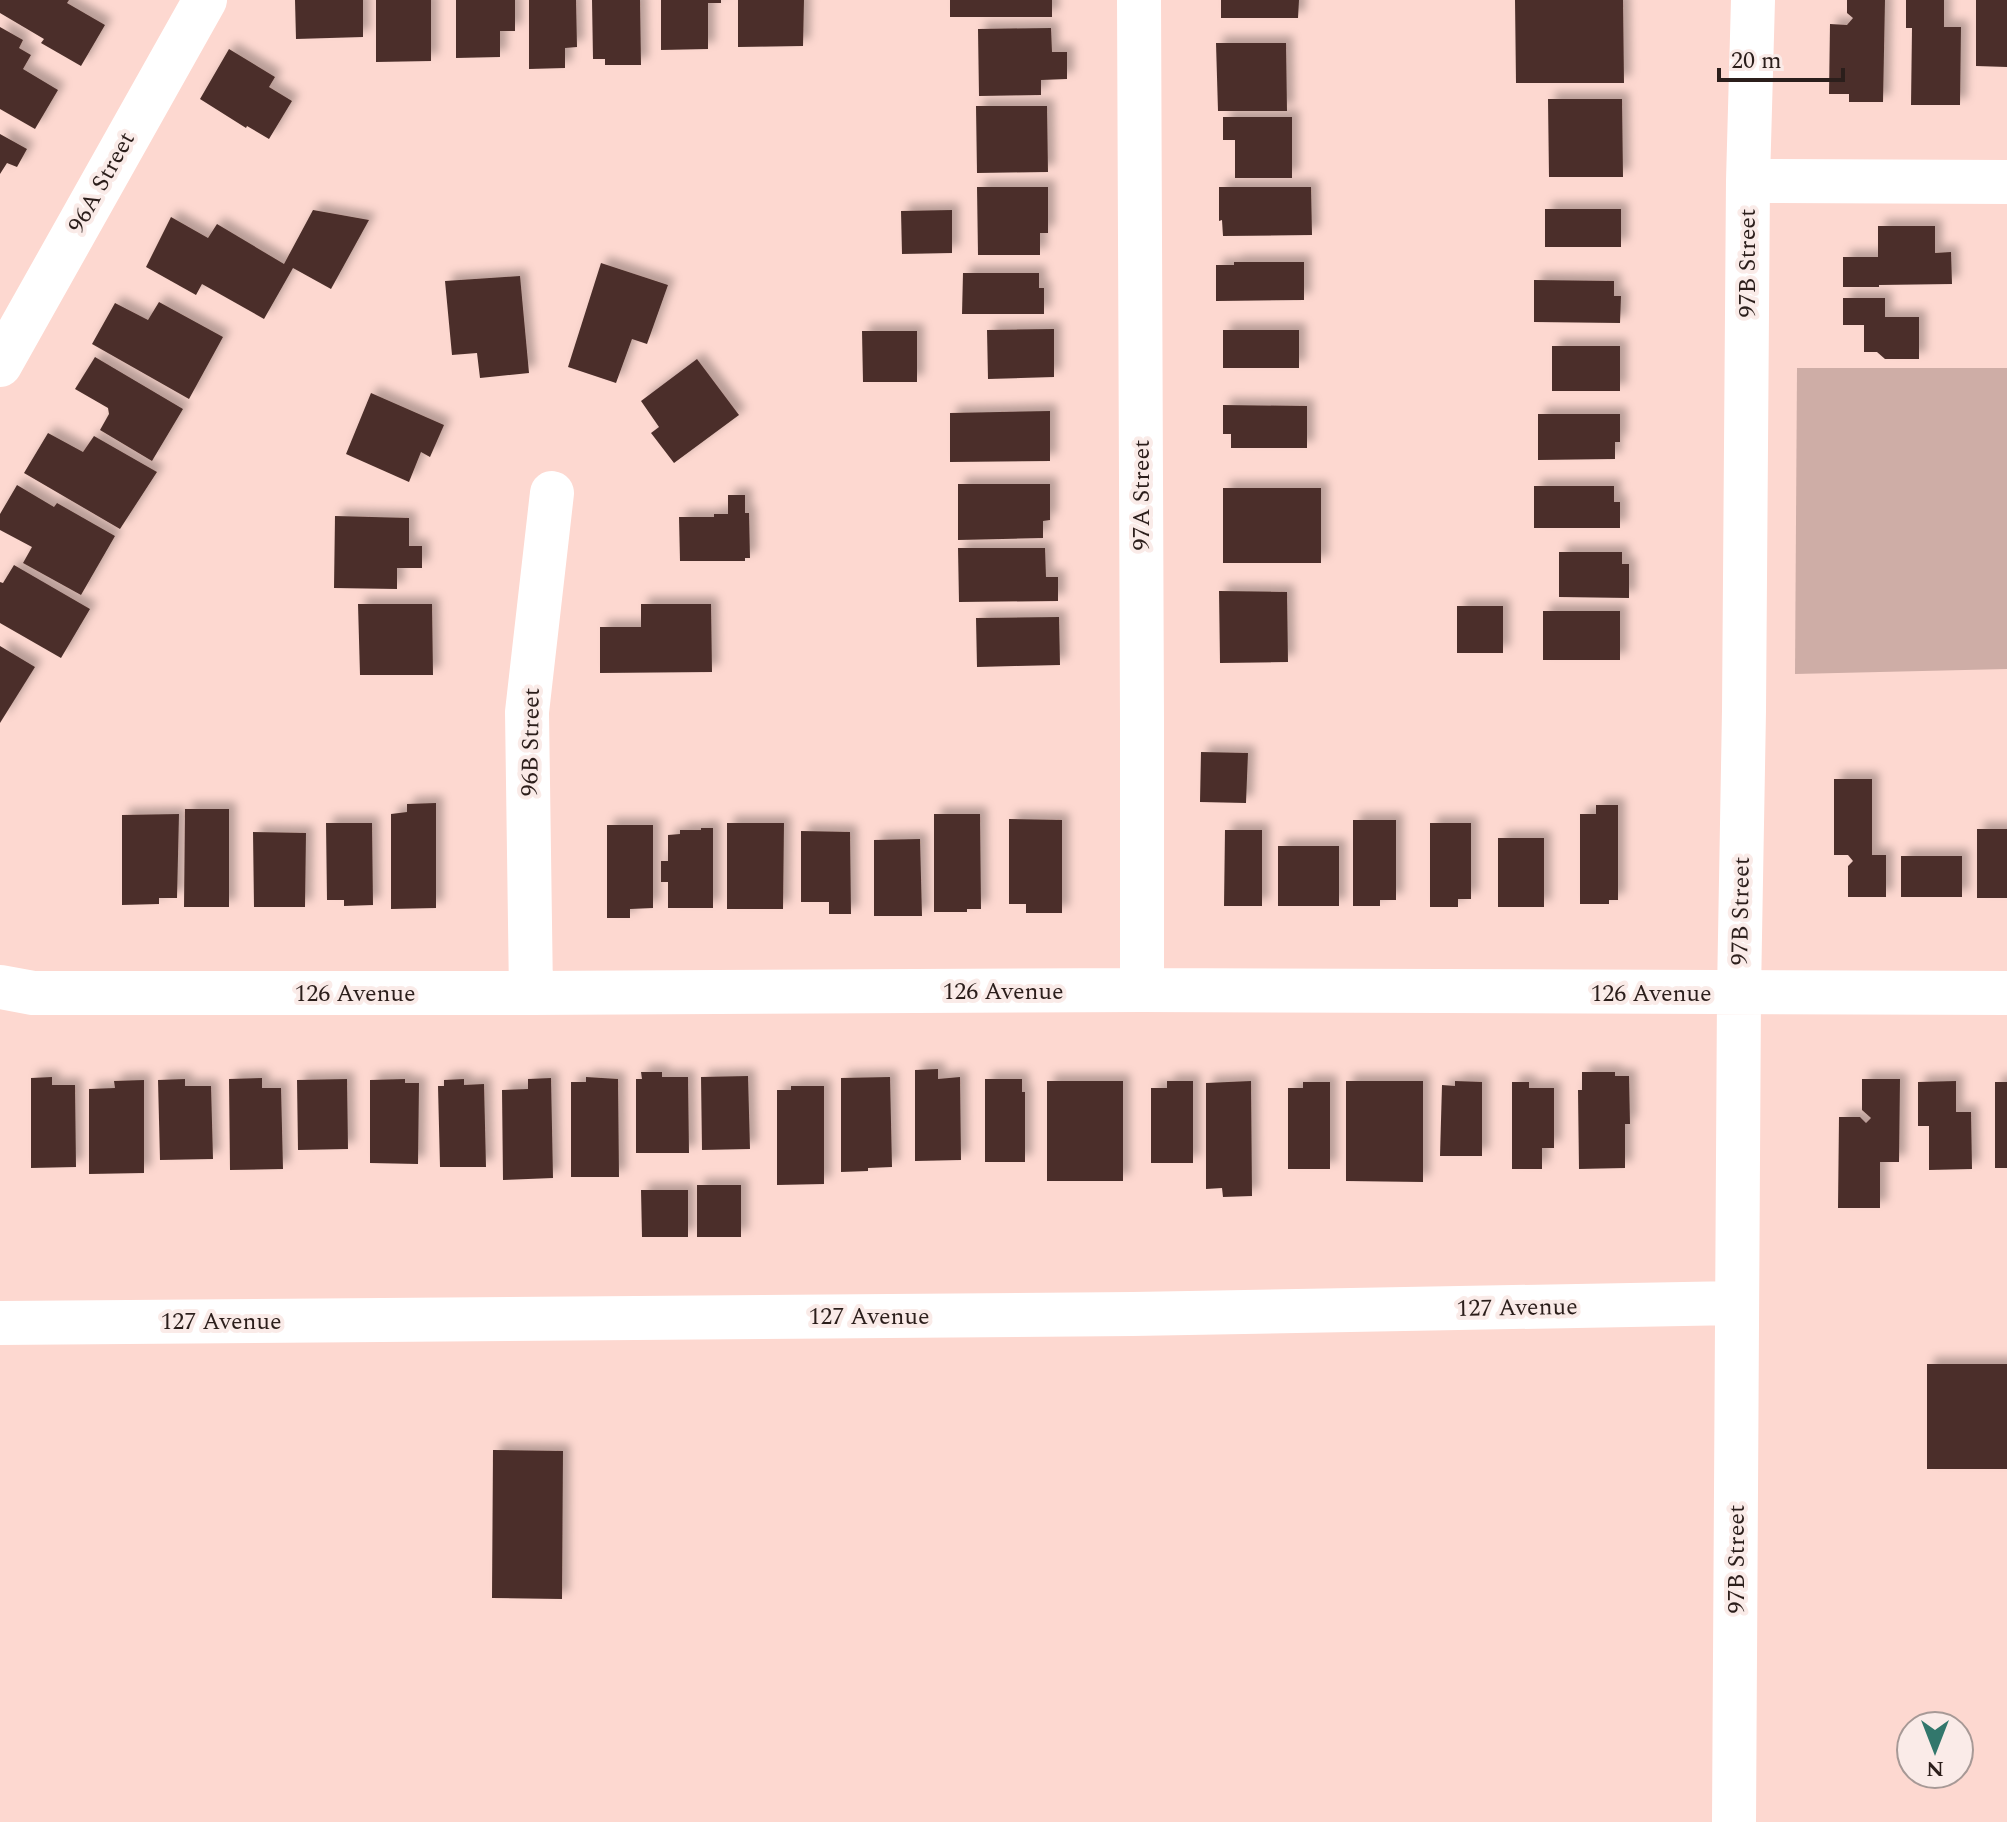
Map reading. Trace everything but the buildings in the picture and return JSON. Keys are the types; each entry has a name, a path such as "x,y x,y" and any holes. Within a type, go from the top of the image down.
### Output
{"street":[{"name":"96A Street","path":"0,365 205,0"},
{"name":"97A Street","path":"1139,0 1142,990"},
{"name":"97B Street","path":"1734,1822 1739,993 1748,181 1753,0"},
{"path":"1748,181 2007,182"},
{"name":"96B Street","path":"531,993 527,712 552,493"},
{"name":"126 Avenue","path":"0,987 33,993 1142,990 2007,993"},
{"name":"127 Avenue","path":"0,1323 1101,1314 1737,1303"}],"shaded area":[{"path":"1797,368 2007,368 2007,669 1795,674"}]}
